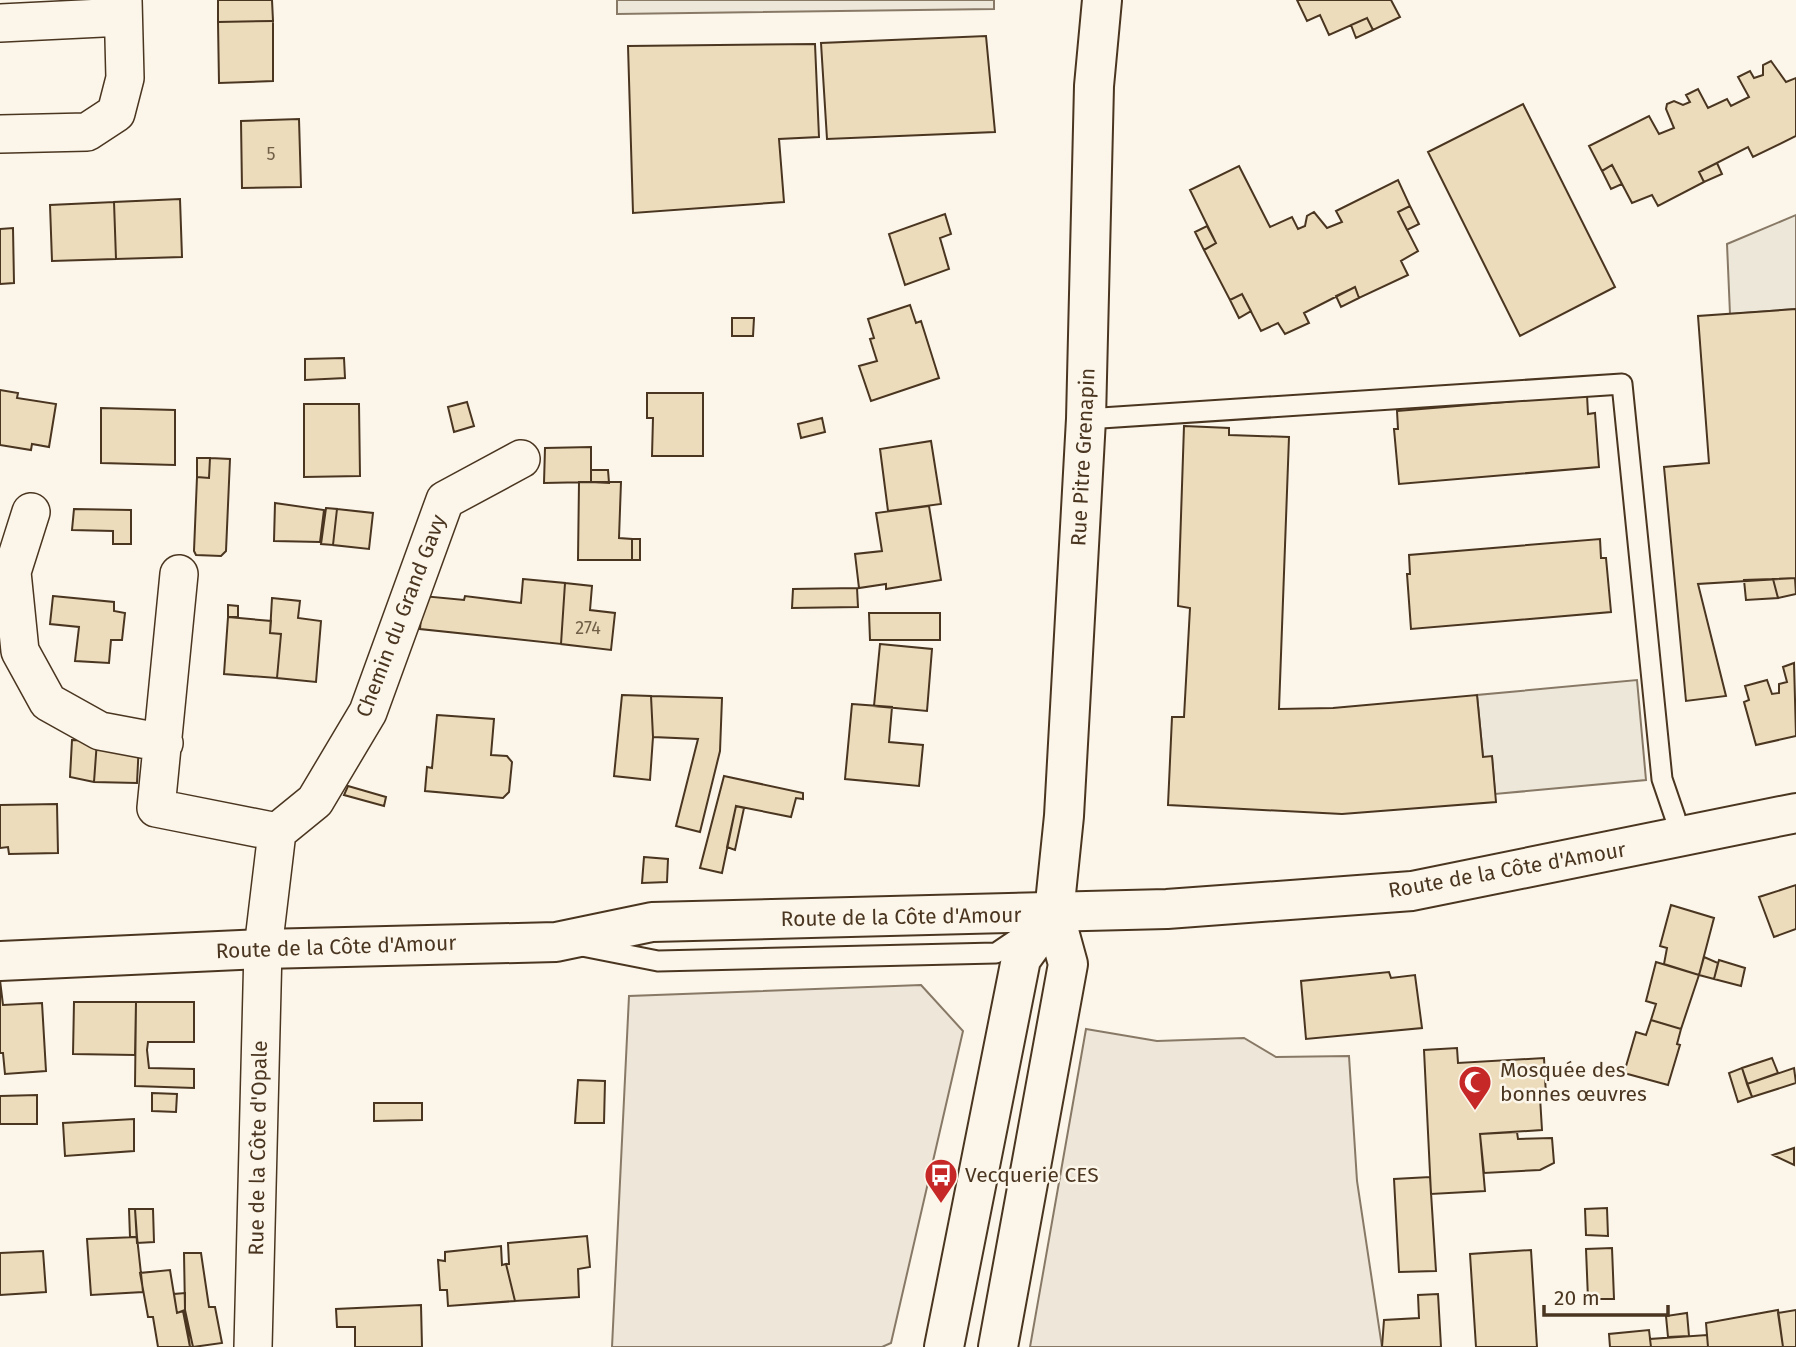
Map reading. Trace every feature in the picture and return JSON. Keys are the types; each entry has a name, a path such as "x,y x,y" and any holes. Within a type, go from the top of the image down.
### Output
{"street":[{"name":"Rue Pitre Grenapin","path":"998,1347 1068,964 1054,914 1064,816 1086,419 1094,86 1102,0"},
{"path":"0,23 123,9 125,78 116,113 86,132 0,134"},
{"name":"Chemin du Grand Gavy","path":"277,832 315,801 368,712 445,500 521,459"},
{"path":"31,512 12,572 20,651 48,702 100,731 164,743"},
{"path":"179,574 156,808 277,832 263,949"},
{"name":"Route de la Côte d'Amour","path":"0,961 263,949 556,942 652,922 1054,914 1167,909 1412,891 1796,813"},
{"path":"944,1347 1021,959 1054,914"},
{"name":"Rue de la Côte d'Opale","path":"253,1347 263,949"}],"lane":[{"path":"1086,419 1622,384 1662,779 1675,817"}],"shaded area":[{"path":"617,0 994,0 994,9 617,14"},
{"path":"1796,215 1796,309 1730,314 1727,244"},
{"path":"1637,680 1646,780 1495,794 1492,757 1483,757 1477,695"},
{"path":"921,985 963,1031 891,1343 882,1347 612,1347 629,996"},
{"path":"1086,1029 1157,1041 1244,1038 1276,1057 1349,1056 1357,1181 1382,1347 1030,1347"}],"building":[{"path":"218,0 272,0 273,21 218,22"},
{"path":"1297,0 1391,0 1400,17 1373,30 1367,18 1329,35 1320,15 1307,21"},
{"path":"1367,18 1373,30 1356,38 1351,25"},
{"path":"273,21 273,81 219,83 218,22"},
{"path":"986,36 995,132 827,139 821,43"},
{"path":"815,44 819,137 779,139 784,202 633,213 628,46"},
{"path":"1771,61 1786,82 1796,78 1796,136 1753,157 1748,147 1699,172 1704,182 1658,206 1652,195 1632,203 1612,165 1602,171 1589,146 1649,116 1659,134 1674,128 1666,109 1667,104 1674,101 1683,105 1690,102 1686,95 1698,89 1708,108 1727,99 1731,106 1749,97 1738,77 1750,71 1754,78 1763,75 1763,65"},
{"path":"1523,104 1615,287 1520,336 1428,152"},
{"path":"299,119 301,187 242,188 241,121"},
{"path":"1717,163 1722,174 1704,182 1699,172"},
{"path":"1612,165 1622,184 1611,189 1602,171"},
{"path":"1239,166 1270,227 1292,217 1298,229 1305,226 1307,216 1314,212 1327,228 1342,222 1336,211 1398,180 1410,206 1398,212 1418,251 1401,261 1408,275 1359,298 1355,287 1304,313 1309,323 1285,334 1278,323 1261,331 1242,294 1230,300 1204,250 1216,243 1190,190"},
{"path":"180,199 182,257 116,259 114,202"},
{"path":"114,202 116,259 52,261 50,205"},
{"path":"1410,206 1419,224 1407,230 1398,212"},
{"path":"945,214 951,234 940,238 949,269 905,285 889,234"},
{"path":"1207,226 1216,243 1204,250 1195,232"},
{"path":"13,228 14,283 0,284 0,229"},
{"path":"1355,287 1359,298 1341,307 1336,296"},
{"path":"1242,294 1251,311 1239,318 1230,300"},
{"path":"910,305 916,323 921,321 939,378 871,401 859,366 877,361 870,339 874,338 868,319"},
{"path":"1796,309 1796,578 1698,584 1726,696 1686,701 1664,467 1709,463 1698,316"},
{"path":"732,318 754,318 753,336 732,336"},
{"path":"344,358 345,378 305,380 305,359"},
{"path":"0,390 18,393 17,398 56,404 49,447 32,444 31,450 0,445"},
{"path":"647,393 703,393 703,456 652,456 653,418 647,418"},
{"path":"1587,395 1588,414 1595,413 1599,467 1399,484 1394,429 1398,429 1397,411"},
{"path":"467,402 474,426 454,432 448,407"},
{"path":"304,404 359,404 360,476 304,477"},
{"path":"101,408 175,410 175,465 101,463"},
{"path":"822,418 825,432 801,438 798,424"},
{"path":"1184,426 1229,428 1229,435 1289,437 1279,709 1333,708 1477,695 1483,757 1492,756 1496,802 1342,814 1168,805 1172,717 1184,717 1190,608 1178,606"},
{"path":"931,441 941,504 888,511 880,449"},
{"path":"591,447 591,482 544,483 545,448"},
{"path":"197,458 210,458 209,478 197,477"},
{"path":"210,458 230,459 226,551 221,556 196,555 194,551 197,477 209,478"},
{"path":"591,470 608,470 609,483 591,482"},
{"path":"579,482 621,482 619,538 632,539 632,560 578,560"},
{"path":"275,503 324,510 320,542 274,541"},
{"path":"929,506 941,580 886,589 886,584 859,588 855,554 882,551 876,513"},
{"path":"326,508 337,509 333,545 321,544"},
{"path":"74,509 131,510 131,544 113,544 113,531 72,530"},
{"path":"337,509 373,513 369,549 333,545"},
{"path":"632,539 640,539 640,560 632,560"},
{"path":"1600,539 1601,558 1606,558 1611,612 1411,629 1407,574 1410,574 1409,555"},
{"path":"1795,578 1796,594 1778,598 1773,579"},
{"path":"523,579 565,583 561,644 420,629 423,596 464,600 465,596 521,603"},
{"path":"1773,579 1778,598 1746,600 1744,580"},
{"path":"565,583 592,586 590,610 615,613 611,650 561,644"},
{"path":"857,588 858,607 792,608 793,589"},
{"path":"53,596 114,602 114,611 125,613 122,640 111,640 109,663 75,661 79,627 50,624"},
{"path":"272,598 300,601 298,618 321,621 316,682 277,678 281,634 270,633"},
{"path":"228,605 238,606 238,617 228,617"},
{"path":"869,613 940,613 940,640 870,640"},
{"path":"228,617 271,621 270,633 281,634 277,678 224,674"},
{"path":"880,644 932,649 927,711 874,706"},
{"path":"1794,663 1796,736 1756,745 1744,702 1749,700 1745,686 1767,680 1772,694 1779,693 1779,684 1787,682 1783,667"},
{"path":"622,695 651,696 653,737 650,780 614,776"},
{"path":"651,696 722,698 720,751 700,832 676,826 698,739 653,737"},
{"path":"852,704 892,707 889,742 923,745 919,786 845,779"},
{"path":"437,715 494,719 491,755 507,756 512,762 509,792 503,798 425,791 427,767 432,768"},
{"path":"72,740 97,741 94,782 70,777"},
{"path":"97,741 139,743 137,783 94,782"},
{"path":"724,776 803,793 803,799 796,798 791,817 736,806 722,873 700,868"},
{"path":"348,786 386,797 384,806 344,795"},
{"path":"57,804 58,853 9,854 8,847 0,848 0,805"},
{"path":"736,806 744,808 735,850 727,847"},
{"path":"644,857 668,859 667,882 642,883"},
{"path":"1796,885 1796,929 1774,937 1759,897"},
{"path":"1671,905 1714,918 1699,975 1664,964 1667,948 1660,946"},
{"path":"1704,957 1718,963 1714,979 1699,975"},
{"path":"1719,960 1745,968 1741,986 1714,979"},
{"path":"1656,962 1699,975 1681,1029 1651,1020 1656,1004 1646,1001"},
{"path":"1389,972 1391,978 1415,975 1422,1028 1306,1039 1301,981"},
{"path":"0,980 3,1005 42,1003 46,1071 5,1074 3,1053 0,1053"},
{"path":"74,1002 136,1002 135,1055 73,1054"},
{"path":"136,1002 194,1002 194,1042 148,1042 147,1050 149,1068 194,1069 194,1088 135,1086"},
{"path":"1651,1020 1681,1029 1677,1044 1680,1045 1668,1085 1624,1073 1636,1032 1646,1035"},
{"path":"1457,1048 1458,1063 1544,1058 1546,1096 1540,1097 1542,1130 1480,1134 1485,1191 1431,1194 1424,1050"},
{"path":"1772,1058 1778,1073 1747,1084 1742,1068"},
{"path":"1742,1068 1752,1097 1738,1102 1729,1073"},
{"path":"1794,1068 1796,1083 1752,1097 1747,1084"},
{"path":"578,1080 605,1081 604,1123 575,1123"},
{"path":"152,1093 177,1094 176,1112 152,1111"},
{"path":"37,1095 37,1124 0,1124 0,1096"},
{"path":"374,1103 422,1103 422,1120 374,1121"},
{"path":"134,1119 134,1151 65,1156 63,1123"},
{"path":"1517,1132 1518,1139 1552,1138 1554,1163 1540,1170 1484,1173 1480,1134"},
{"path":"1794,1148 1794,1165 1773,1155"},
{"path":"1430,1177 1436,1271 1399,1272 1394,1179"},
{"path":"1607,1208 1608,1236 1586,1235 1585,1209"},
{"path":"129,1209 135,1209 137,1237 130,1237"},
{"path":"135,1209 153,1209 154,1242 137,1243"},
{"path":"587,1236 590,1267 578,1269 579,1297 515,1301 506,1264 509,1264 508,1243"},
{"path":"137,1237 143,1292 91,1295 87,1239"},
{"path":"501,1246 502,1265 506,1264 515,1301 448,1306 447,1290 440,1290 438,1260 445,1261 445,1252"},
{"path":"1612,1248 1614,1299 1588,1299 1586,1249"},
{"path":"1531,1250 1537,1347 1476,1347 1470,1254"},
{"path":"43,1251 46,1292 0,1295 0,1253"},
{"path":"184,1253 201,1253 209,1307 215,1307 222,1343 193,1347 185,1310"},
{"path":"170,1270 177,1313 183,1311 190,1347 158,1347 153,1317 148,1317 140,1273"},
{"path":"185,1293 185,1310 177,1313 174,1294"},
{"path":"1438,1294 1441,1347 1382,1347 1384,1320 1419,1318 1418,1295"},
{"path":"421,1305 422,1347 355,1347 355,1327 337,1327 336,1309"},
{"path":"185,1310 193,1347 190,1347"},
{"path":"1778,1310 1783,1347 1708,1347 1706,1323"},
{"path":"1796,1310 1796,1347 1783,1347 1778,1313"},
{"path":"1687,1313 1689,1336 1668,1337 1666,1316"},
{"path":"1649,1330 1651,1347 1610,1347 1609,1334"},
{"path":"1707,1335 1708,1347 1651,1347 1650,1339"}],"place":[{"name":"Mosquée des bonnes œuvres","path":"1475,1112"},
{"name":"Vecquerie CES","path":"941,1205"}]}
